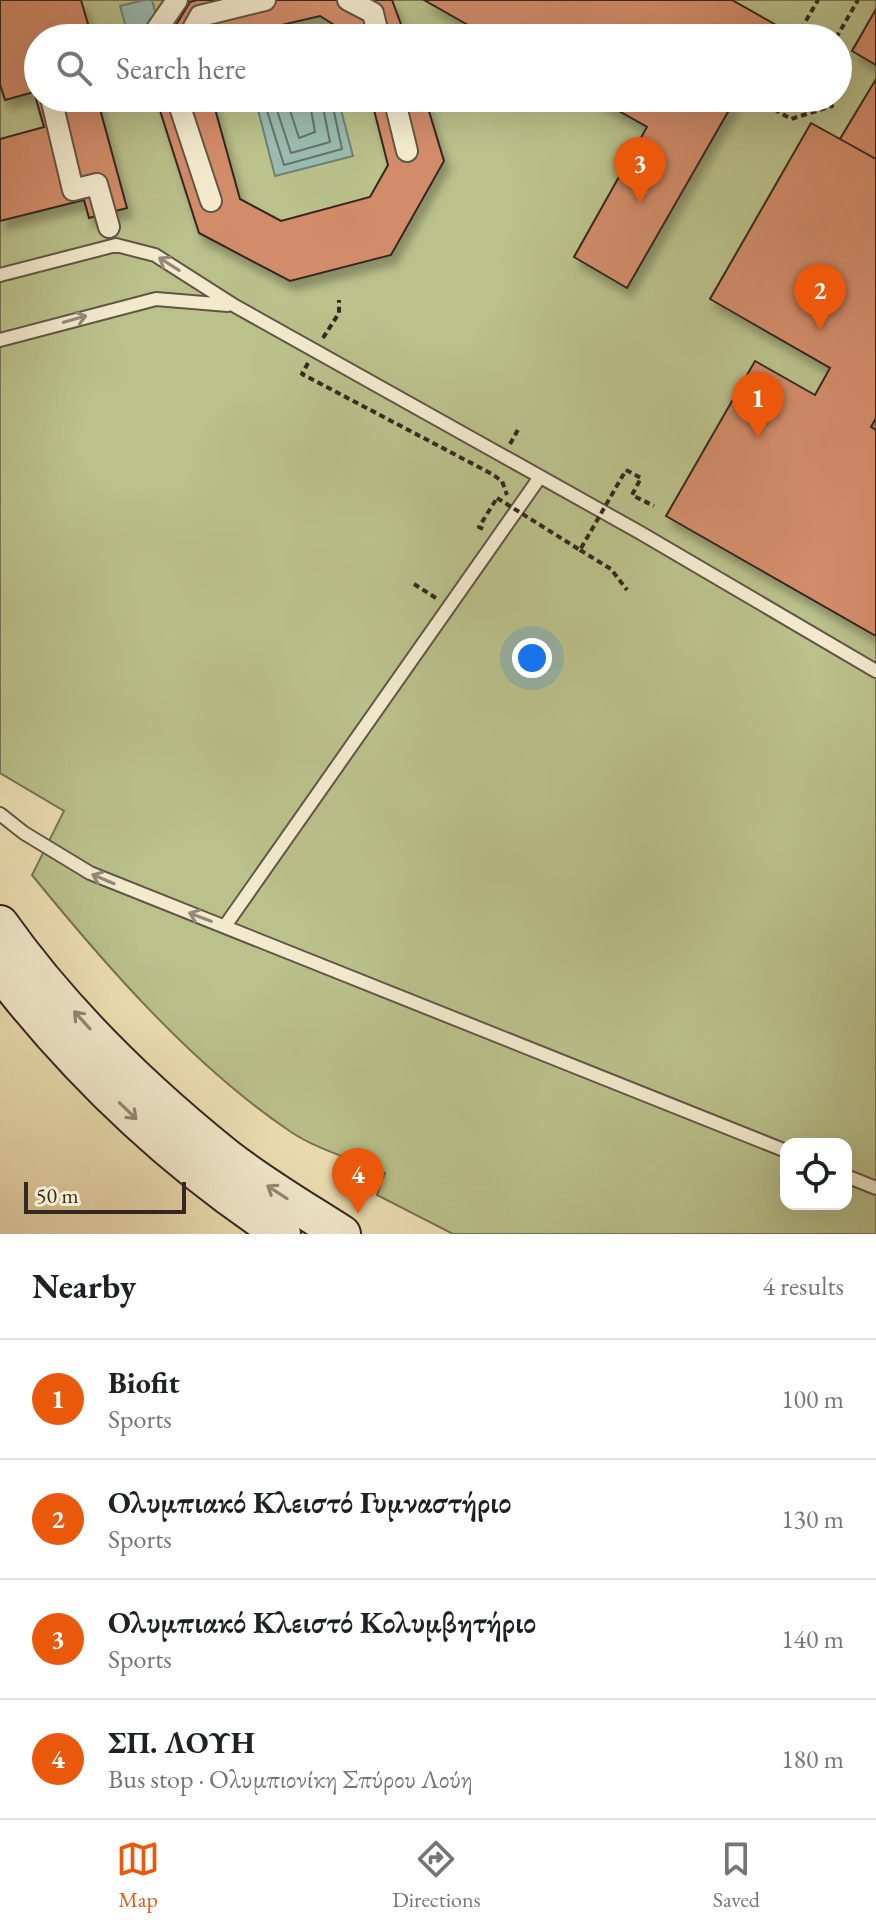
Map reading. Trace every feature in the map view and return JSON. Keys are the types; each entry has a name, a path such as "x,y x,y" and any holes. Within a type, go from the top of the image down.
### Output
{"main road":[{"path":"0,924 36,972 95,1035 191,1127 227,1157 342,1234"},
{"path":"0,971 43,1024 136,1120 207,1181 282,1234"}],"street":[{"path":"161,24 177,0"},
{"path":"196,24 200,16 265,0"},
{"path":"348,0 373,13 376,24"},
{"path":"54,112 73,190 97,184 109,227"},
{"path":"182,112 211,201"},
{"path":"397,112 407,151"}],"lane":[{"path":"0,275 98,248 136,248 155,255 235,306 876,671"},
{"path":"0,340 156,299 235,306"},
{"path":"225,926 540,477"},
{"path":"0,814 44,847 90,873 780,1149"},
{"path":"852,1178 876,1188"}],"path":[{"path":"804,24 818,0"},
{"path":"844,24 858,0"},
{"path":"779,112 791,119 813,112"},
{"path":"580,550 626,470 641,478 632,495 654,506"},
{"path":"479,527 497,498 611,569 627,590"}],"green space":[{"path":"0,0 876,0 876,1234 453,1234 377,1195 385,1173 291,1132 220,1077 152,1013 32,875 64,811 0,773"}],"water":[{"path":"152,0 158,24 125,24 120,6"},
{"path":"259,112 342,112 353,156 275,176"}],"building":[{"path":"0,0 81,0 88,24 24,24 24,95 5,100 0,84"},
{"path":"177,0 190,2 177,24 166,24"},
{"path":"392,0 401,24 333,24 320,16 285,24 177,24 190,2"},
{"path":"424,0 732,0 774,24 466,24"},
{"path":"876,9 876,65 852,51"},
{"path":"876,79 876,159 840,139"},
{"path":"40,112 101,112 127,208 89,218 84,200 0,221 0,139 44,127"},
{"path":"160,112 216,112 240,199 281,221 370,197 388,165 375,112 429,112 444,161 391,255 290,281 199,233"},
{"path":"621,112 728,112 627,288 574,257 647,127"},
{"path":"811,123 876,159 876,418 871,427 876,430 876,636 666,516 755,361 815,395 830,368 710,299"}],"place":[{"name":"Ολυμπιακό Κλειστό Κολυμβητήριο","path":"640,203"},
{"name":"Ολυμπιακό Κλειστό Γυμναστήριο","path":"820,330"},
{"name":"Biofit","path":"758,438"},
{"name":"ΣΠ. ΛΟΥΗ","path":"358,1214"}]}
